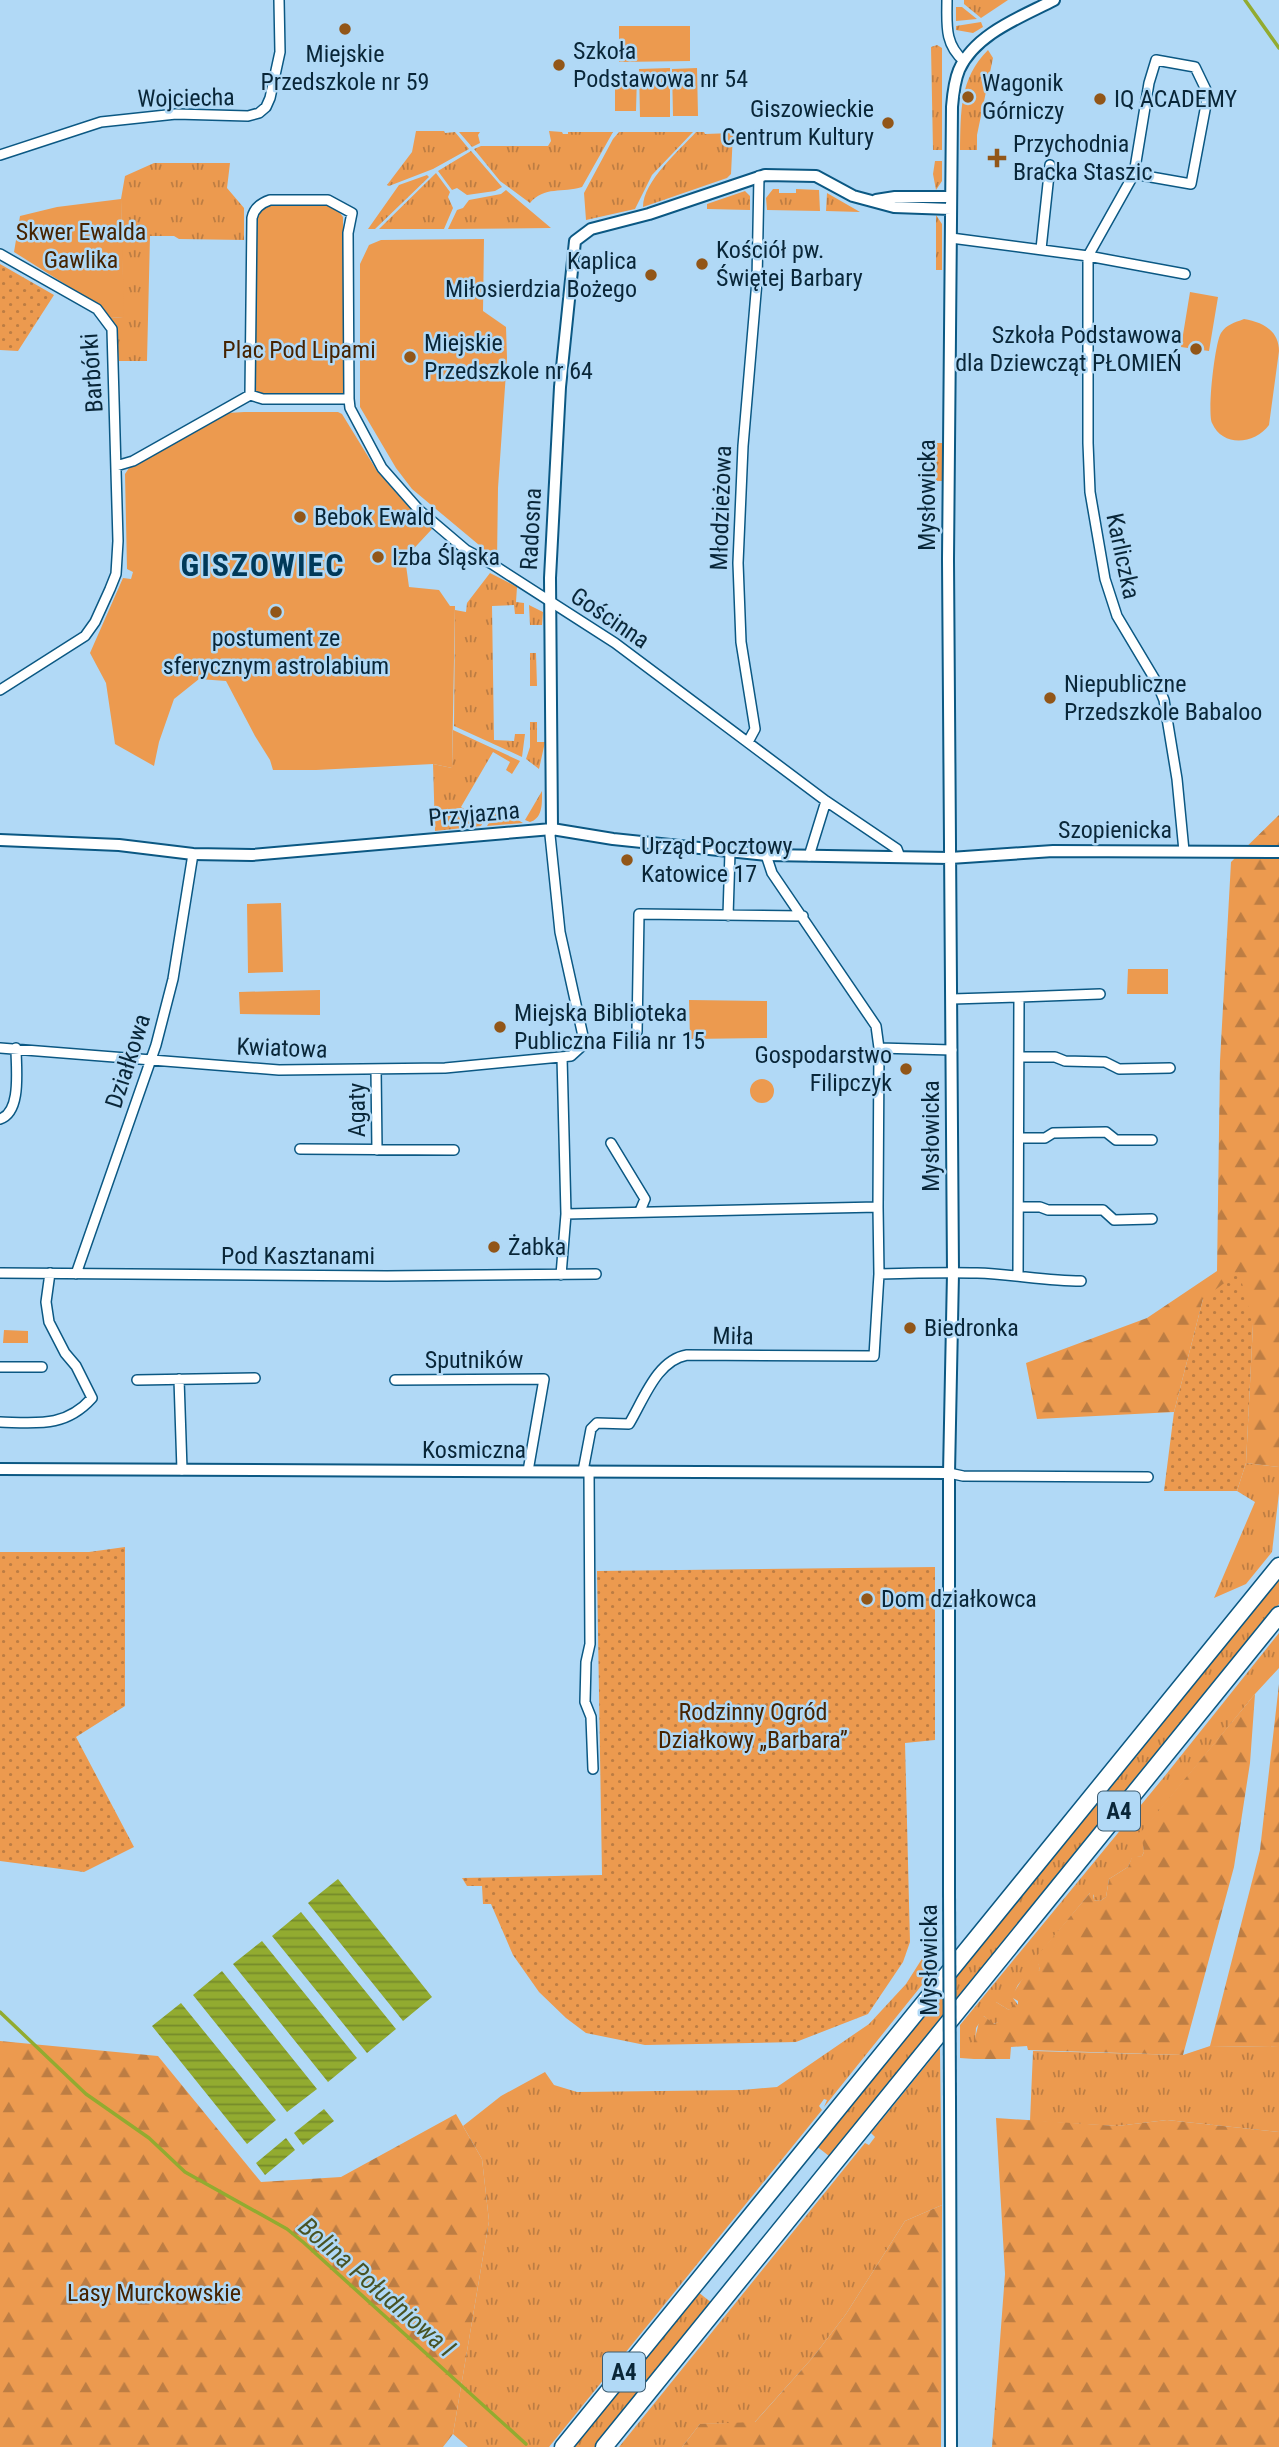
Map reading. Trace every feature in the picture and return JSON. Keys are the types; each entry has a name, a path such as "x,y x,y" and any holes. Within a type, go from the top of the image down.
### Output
{"highway":[{"name":"A4","path":"563,2447 1279,1566"},
{"name":"A4","path":"604,2447 1279,1615"}],"street":[{"name":"Wojciecha","path":"0,155 102,122 176,114 248,116 259,113 270,98 280,52 279,0"},
{"path":"947,0 948,40 954,52 964,61 997,31 1054,0"},
{"name":"Karliczka","path":"1134,174 1191,184 1208,94 1195,67 1156,60 1149,83 1134,174 1088,256 1090,492 1105,579 1117,616 1164,699 1177,779 1184,851"},
{"name":"Mysłowicka","path":"951,2447 949,1473 953,1273 948,560 953,99 956,78 964,61"},
{"path":"1041,249 1050,165"},
{"path":"759,176 816,176 853,196 894,207 951,209"},
{"name":"Radosna","path":"552,828 549,601 573,244 581,235 599,227 649,214 759,176"},
{"name":"Młodzieżowa","path":"748,742 755,729 741,642 738,563 743,446 757,281 759,176"},
{"path":"870,201 895,197 951,197"},
{"path":"116,466 132,461 250,396 263,399 349,400 348,233 352,212 328,201 270,200 262,203 254,212 250,396"},
{"path":"951,238 1088,256 1185,274"},
{"name":"Barbórki","path":"0,254 97,309 113,329 118,541 116,574 95,622 79,642 0,690"},
{"name":"Gościnna","path":"349,400 350,408 382,468 419,510 466,550 615,643 748,742"},
{"path":"748,742 826,802 898,849 900,857"},
{"path":"809,856 826,802"},
{"path":"552,828 550,835 560,932 583,1036 583,1043 577,1052 562,1057 566,1214 561,1275"},
{"name":"Przyjazna","path":"0,840 119,845 193,854 277,853 552,828 613,839 766,855 950,858"},
{"name":"Szopienicka","path":"950,858 1053,851 1279,852"},
{"path":"728,916 730,852"},
{"name":"Działkowa","path":"76,1274 151,1060 173,979 193,869 193,854"},
{"name":"Miła","path":"586,1471 586,1449 594,1425 629,1424 661,1369 673,1359 687,1355 874,1356 878,1274 879,1048 876,1026 772,873 766,855"},
{"path":"638,1032 639,914 803,916"},
{"path":"952,999 1100,995"},
{"path":"1018,1276 1019,998"},
{"name":"Kwiatowa","path":"0,1048 279,1070 445,1068 562,1057"},
{"path":"0,1119 8,1116 15,1105 16,1048"},
{"path":"879,1048 952,1050"},
{"path":"1020,1057 1105,1062 1119,1069 1170,1068"},
{"name":"Agaty","path":"376,1069 377,1150"},
{"path":"1020,1138 1045,1138 1053,1133 1106,1132 1116,1140 1152,1140"},
{"path":"611,1143 645,1199 640,1211"},
{"name":"Agaty","path":"300,1150 454,1150"},
{"path":"566,1214 878,1207"},
{"path":"1019,1207 1103,1210 1114,1220 1152,1219"},
{"name":"Pod Kasztanami","path":"0,1273 596,1275"},
{"path":"0,1422 54,1422 83,1408 92,1398 49,1322 46,1302 50,1273"},
{"path":"878,1274 953,1273 1018,1276 1053,1281 1081,1280"},
{"path":"0,1367 42,1367"},
{"path":"137,1380 255,1378"},
{"path":"179,1379 182,1470"},
{"name":"Sputników","path":"395,1380 544,1379 528,1471"},
{"name":"Kosmiczna","path":"0,1469 949,1473"},
{"path":"586,1471 590,1644 586,1662 585,1702 591,1717 593,1769"},
{"path":"949,1473 988,1476 1148,1477"}],"green space":[{"path":"964,0 1008,0 981,18 964,4"},
{"path":"956,7 962,7 977,19 956,21"},
{"path":"981,22 983,27 973,33 956,30 956,26"},
{"path":"619,26 690,26 690,61 619,62"},
{"path":"937,45 942,48 942,150 933,150 931,47"},
{"path":"988,50 993,58 977,135 977,150 960,150 962,109 967,84"},
{"path":"670,68 670,117 640,117 639,69"},
{"path":"697,68 698,116 673,116 672,69"},
{"path":"615,75 637,75 636,111 615,111"},
{"path":"416,131 455,132 469,149 433,169 387,185 412,152"},
{"path":"549,131 563,134 613,132 582,187 541,194 530,203 500,181 474,149 481,146 548,146 551,141"},
{"path":"459,132 480,132 480,143 472,147"},
{"path":"619,132 693,132 652,175 635,209 586,220 584,193"},
{"path":"696,132 733,133 731,174 727,178 643,207 655,177"},
{"path":"471,151 502,187 495,191 467,195 457,188 452,190 438,171"},
{"path":"935,161 942,161 942,181 936,190 933,174"},
{"path":"154,163 230,163 227,188 244,208 244,240 150,236 147,361 119,361 116,332 110,318 123,317 121,199 125,176"},
{"path":"436,173 450,192 448,197 453,208 444,229 379,229"},
{"path":"427,175 429,177 375,229 368,229 399,185"},
{"path":"773,189 779,189 779,193 796,193 796,189 819,190 820,211 767,210 766,198"},
{"path":"506,190 551,228 448,229 457,210 463,208 469,200 501,194"},
{"path":"745,191 750,196 750,210 707,209 707,204"},
{"path":"827,193 860,212 826,211"},
{"name":"Skwer Ewalda Gawlika","path":"121,199 124,317 110,318 95,303 14,252 20,216 57,207"},
{"name":"Plac Pod Lipami","path":"319,203 337,210 343,217 344,395 260,395 254,390 254,223 258,212 268,204"},
{"path":"936,215 942,224 942,270 936,270"},
{"path":"484,239 483,311 506,327 507,358 498,488 497,560 412,489 396,468 360,407 360,264 369,245 381,240"},
{"path":"0,264 54,295 18,351 0,350"},
{"path":"1190,292 1218,297 1209,351 1181,347"},
{"path":"1244,319 1257,322 1273,332 1279,351 1269,425 1256,436 1231,440 1217,431 1212,423 1210,406 1214,363 1221,333 1228,326"},
{"path":"228,413 342,414 377,471 432,529 405,558 409,587 439,590 450,606 455,606 452,768 433,764 273,770 226,681 199,679 174,699 154,766 115,744 106,683 90,653 123,578 131,579 133,572 127,569 125,474 129,468"},
{"path":"936,443 942,443 942,481 936,481"},
{"path":"490,573 517,587 516,602 524,603 524,614 515,614 514,605 492,606 494,740 514,741 515,734 525,734 522,757 454,726 455,610 466,612 467,603"},
{"path":"529,605 543,612 542,625 530,625"},
{"path":"530,653 536,653 537,686 530,686"},
{"path":"530,722 537,722 537,742 545,742 539,769 526,759 530,747"},
{"path":"453,730 520,761 512,774 506,770 510,762 493,752 461,807 477,817 481,813 486,816 481,826 435,831 433,764 452,768"},
{"path":"542,791 540,814 530,822 525,820"},
{"path":"497,809 508,815 507,820 523,823 487,826"},
{"path":"1279,815 1279,1467 1246,1463 1253,1324 1203,1299 1174,1412 1037,1419 1026,1363 1147,1318 1217,1271 1220,1061 1231,862"},
{"path":"281,903 283,972 248,973 247,904"},
{"path":"1128,969 1168,969 1168,994 1127,994"},
{"path":"320,990 320,1015 240,1014 239,992"},
{"path":"689,1000 767,1001 767,1038 690,1039"},
{"path":"762,1079 771,1082 774,1091 771,1100 762,1103 753,1100 750,1091 753,1082"},
{"path":"1239,1272 1253,1324 1246,1463 1237,1491 1164,1491 1174,1412 1203,1299"},
{"path":"4,1330 28,1331 28,1343 3,1343"},
{"path":"1246,1463 1279,1467 1279,1493 1272,1552 1246,1584 1214,1598 1255,1502 1237,1491"},
{"path":"125,1547 125,1706 76,1737 134,1847 84,1872 0,1861 0,1552 89,1552"},
{"name":"Rodzinny Ogród Działkowy „Barbara”","path":"935,1567 935,1740 905,1743 910,1942 903,1962 868,2014 796,2042 645,2045 586,2033 566,2018 539,1992 513,1955 491,1904 483,1904 482,1886 467,1886 462,1878 602,1875 597,1571"},
{"path":"1279,1577 1279,1604 829,2156 815,2145"},
{"path":"1279,1633 1279,1668 1142,1832 1142,1856 1132,1858 1128,1867 1109,1879 1106,1897 1100,1901 1093,1900 1094,1895 1090,1893 1037,1957 1040,1970 1017,1986 1013,1998 1018,2005 1009,2010 996,2002 999,2022 993,2024 984,2016 976,2028 974,2059 960,2058 960,2025"},
{"path":"1279,1684 1279,2047 1210,2046 1260,1850"},
{"path":"1255,1694 1250,1763 1234,1867 1183,2055 1028,2050 1027,2046 1011,2047 1010,2059 974,2059 973,2046 980,2018 984,2016 994,2024 998,2022 997,2016 993,2014 996,2002 1009,2010 1014,2004 1018,2005 1018,2001 1011,1997 1028,1974 1040,1970 1036,1957 1090,1893 1094,1890 1093,1900 1100,1901 1106,1897 1109,1879 1128,1867 1132,1857 1142,1856 1144,1852 1141,1832"},
{"path":"925,1954 938,1965 824,2107 827,2100 824,2099 819,2106 822,2110 549,2447 468,2447 453,2434 489,2221 482,2159 463,2126 501,2096 545,2072 554,2085 577,2092 742,2090 777,2087 869,2024 906,1984"},
{"name":"Lasy Murckowskie","path":"0,2041 158,2056 261,2182 341,2177 456,2114 482,2159 489,2221 453,2434 443,2447 0,2447"},
{"path":"1210,2046 1279,2047 1279,2132 1167,2120 1117,2126 1030,2121 1033,2051 1183,2055"},
{"path":"940,2048 942,2205 905,2221 846,2314 814,2356 754,2423 700,2424 682,2447 619,2447 865,2143 869,2145 875,2137 871,2133"},
{"path":"996,2118 1117,2126 1167,2120 1279,2132 1279,2447 992,2447 1005,2274"},
{"path":"942,2205 941,2447 682,2447 700,2424 755,2422 814,2356 846,2314 905,2221"},
{"path":"698,2292 712,2303 595,2447 572,2447"}],"shaded area":[{"path":"338,1879 432,1997 403,2021 308,1903"},
{"path":"301,1912 396,2029 367,2053 272,1936"},
{"path":"262,1941 357,2058 328,2082 233,1964"},
{"path":"222,1971 317,2089 287,2112 193,1995"},
{"path":"181,2003 276,2120 247,2144 152,2026"},
{"path":"324,2109 334,2121 303,2145 294,2133"},
{"path":"286,2138 295,2150 265,2175 256,2163"}],"waterway":[{"path":"1245,0 1279,48"},
{"name":"Bolina Południowa I","path":"0,2012 86,2094 149,2138 185,2172 287,2229 303,2242 526,2444"}],"place":[{"name":"Miejskie Przedszkole nr 59","path":"345,29"},
{"name":"Szkoła Podstawowa nr 54","path":"559,65"},
{"name":"Wagonik Górniczy","path":"968,97"},
{"name":"IQ ACADEMY","path":"1100,99"},
{"name":"Giszowieckie Centrum Kultury","path":"888,123"},
{"name":"Przychodnia Bracka Staszic","path":"997,158"},
{"name":"Kościół pw. Świętej Barbary","path":"702,264"},
{"name":"Kaplica Miłosierdzia Bożego","path":"651,275"},
{"name":"Szkoła Podstawowa dla Dziewcząt PŁOMIEŃ","path":"1196,349"},
{"name":"Miejskie Przedszkole nr 64","path":"410,357"},
{"name":"Bebok Ewald","path":"300,517"},
{"name":"Izba Śląska","path":"378,557"},
{"name":"postument ze sferycznym astrolabium","path":"276,612"},
{"name":"Niepubliczne Przedszkole Babaloo","path":"1050,698"},
{"name":"Urząd Pocztowy Katowice 17","path":"627,860"},
{"name":"Miejska Biblioteka Publiczna Filia nr 15","path":"500,1027"},
{"name":"Gospodarstwo Filipczyk","path":"906,1069"},
{"name":"Żabka","path":"494,1247"},
{"name":"Biedronka","path":"910,1328"},
{"name":"Dom działkowca","path":"867,1599"}],"district":[{"name":"GISZOWIEC","path":"263,565"}]}
